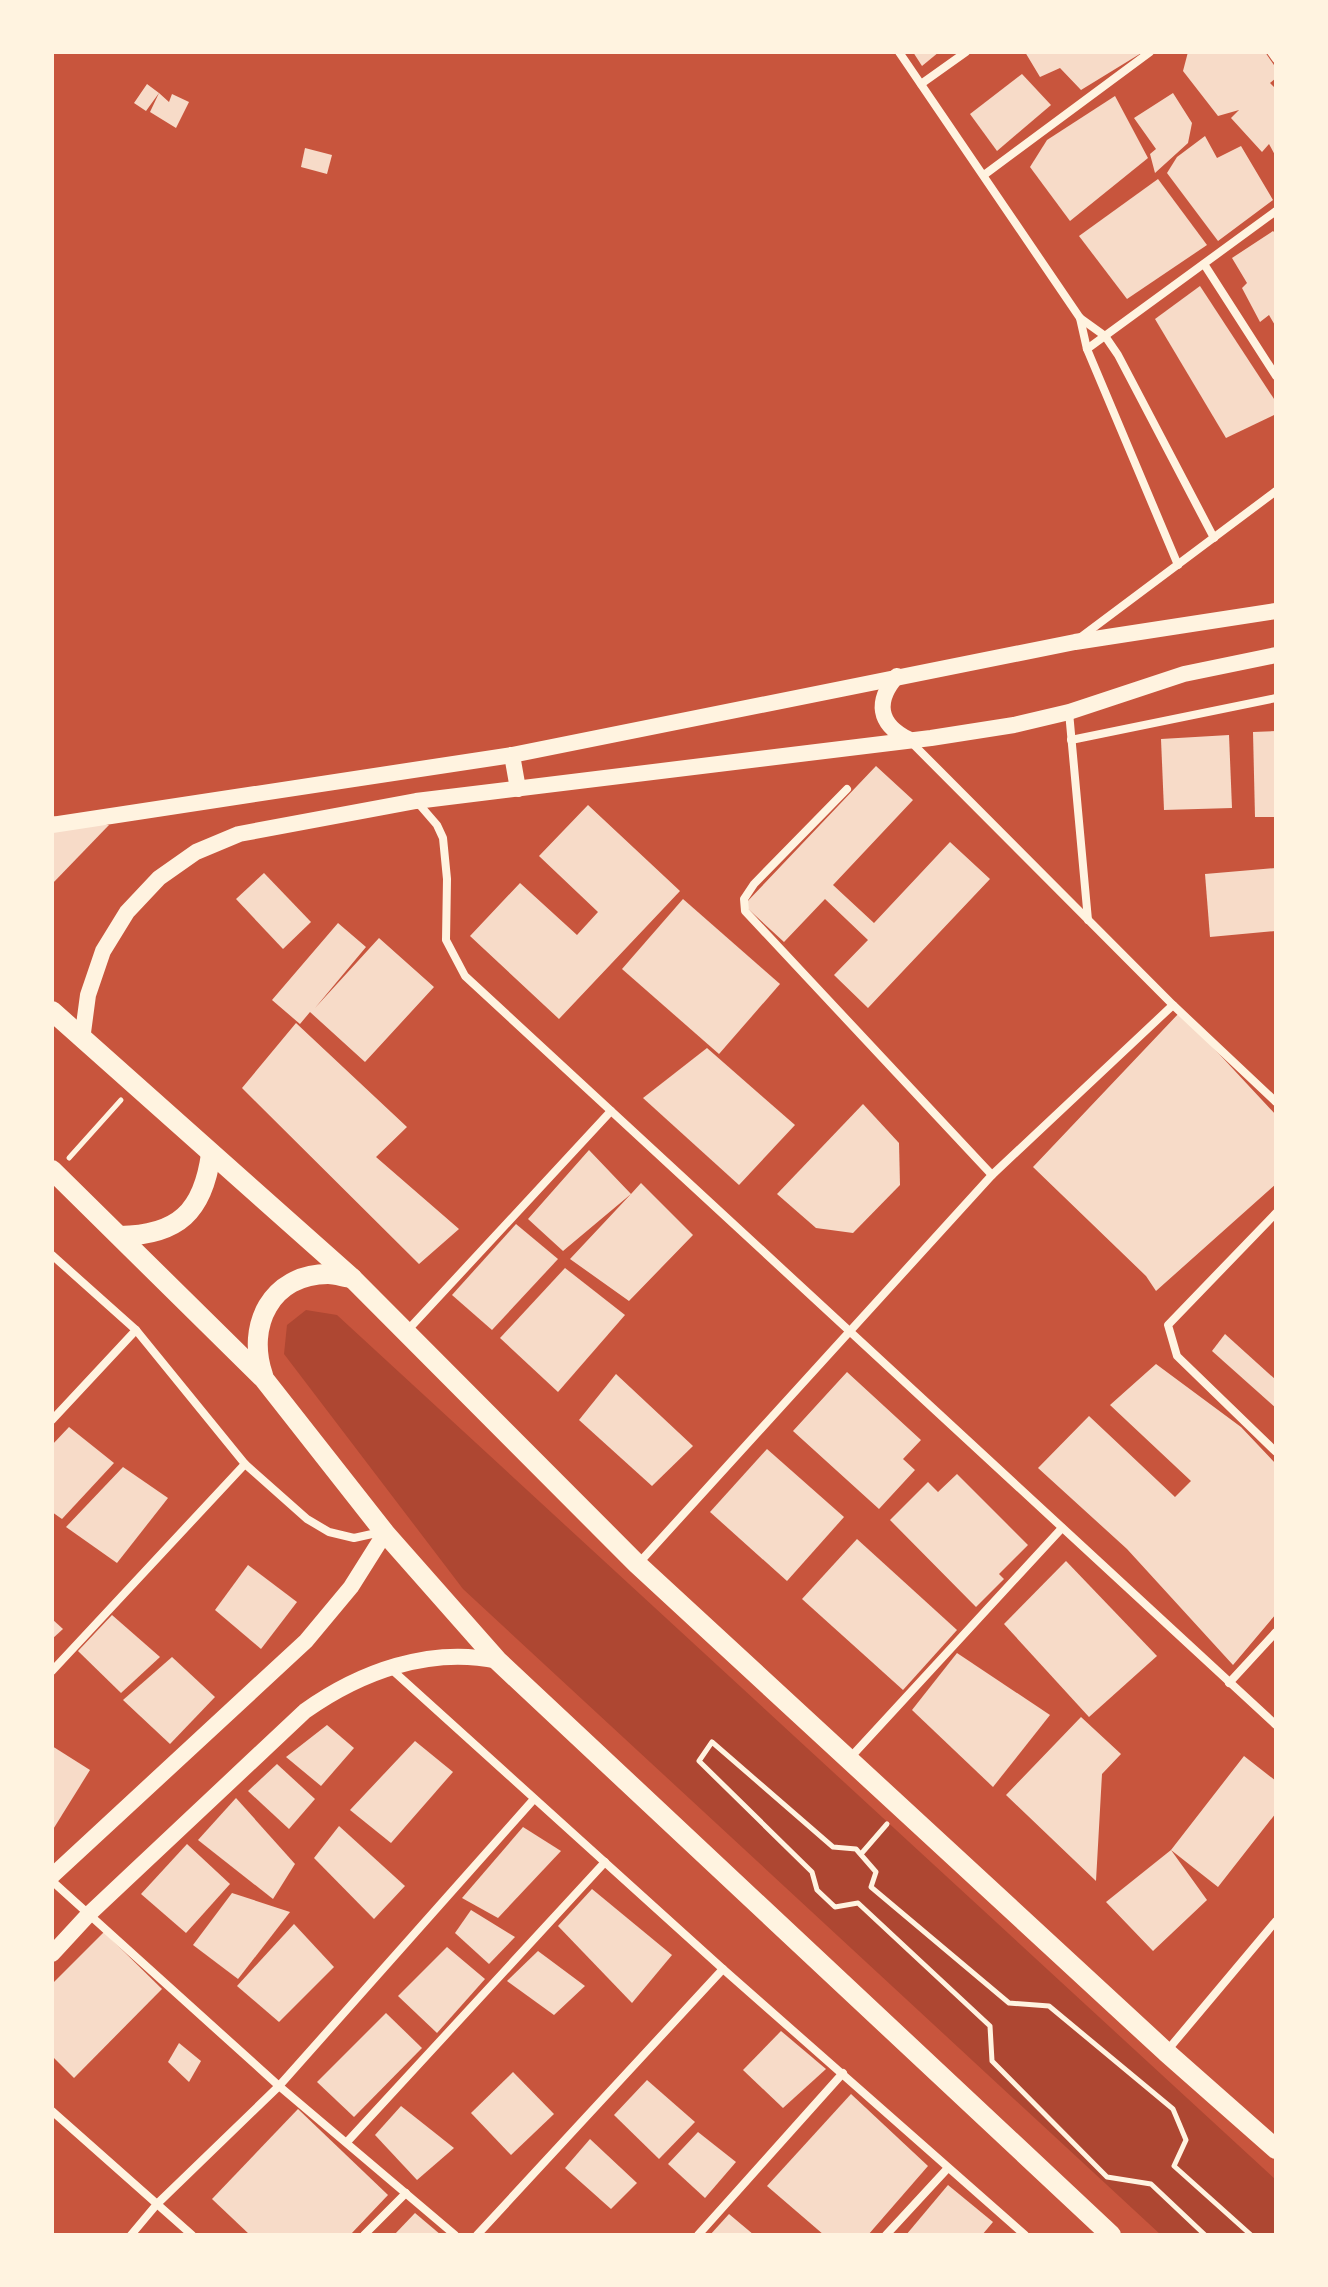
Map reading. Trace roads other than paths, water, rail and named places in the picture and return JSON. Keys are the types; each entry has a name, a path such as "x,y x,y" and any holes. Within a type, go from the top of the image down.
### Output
{"main road":[{"path":"52,825 512,755 1075,642 1276,611"},
{"path":"82,1040 88,995 103,951 127,912 159,878 196,852 239,834 416,801 1014,725 1069,712 1184,674 1276,655"},
{"path":"897,676 886,688 882,703 885,719 894,732 908,739"},
{"path":"512,755 518,789"},
{"path":"52,1011 352,1278 637,1564 1166,2052 1276,2149"},
{"path":"120,1236 147,1236 174,1225 194,1206 207,1181 211,1154"},
{"path":"54,1172 264,1379 384,1532 498,1661 1111,2235"},
{"path":"264,1379 256,1355 256,1343 266,1308 282,1290 303,1278 328,1274 352,1278"},
{"path":"52,1879 306,1641 351,1587 384,1532"},
{"path":"52,1954 88,1915 305,1711 330,1693 390,1668 447,1657 475,1656 498,1661"}],"street":[{"path":"899,52 1080,318 1105,336 1118,355 1214,538"},
{"path":"921,84 966,52"},
{"path":"984,175 1150,52"},
{"path":"1271,52 1276,59"},
{"path":"1087,349 1276,211"},
{"path":"1204,264 1276,376"},
{"path":"1080,318 1087,349 1178,565"},
{"path":"1075,642 1276,491"},
{"path":"1071,740 1276,698"},
{"path":"1069,712 1088,921"},
{"path":"908,739 1173,1005 1276,1102"},
{"path":"847,789 754,884 744,899 745,911 992,1175"},
{"path":"416,801 437,825 443,838 447,879 446,940 465,976 1276,1725"},
{"path":"637,1564 992,1175 1173,1005"},
{"path":"406,1333 611,1111"},
{"path":"1276,1213 1168,1325 1177,1356 1276,1452"},
{"path":"52,1255 136,1330 245,1464 307,1519 329,1532 354,1538 384,1532"},
{"path":"52,1420 136,1330"},
{"path":"52,1671 245,1464"},
{"path":"848,1759 1062,1528"},
{"path":"1229,1683 1276,1632"},
{"path":"390,1668 723,1969 1025,2235"},
{"path":"131,2235 157,2204 279,2086 534,1799"},
{"path":"347,2142 605,1862"},
{"path":"52,1879 279,2086 455,2235"},
{"path":"1166,2052 1276,1921"},
{"path":"477,2235 723,1969"},
{"path":"698,2235 843,2073"},
{"path":"52,2111 192,2235"},
{"path":"886,2235 947,2169"},
{"path":"364,2235 406,2193"}]}
